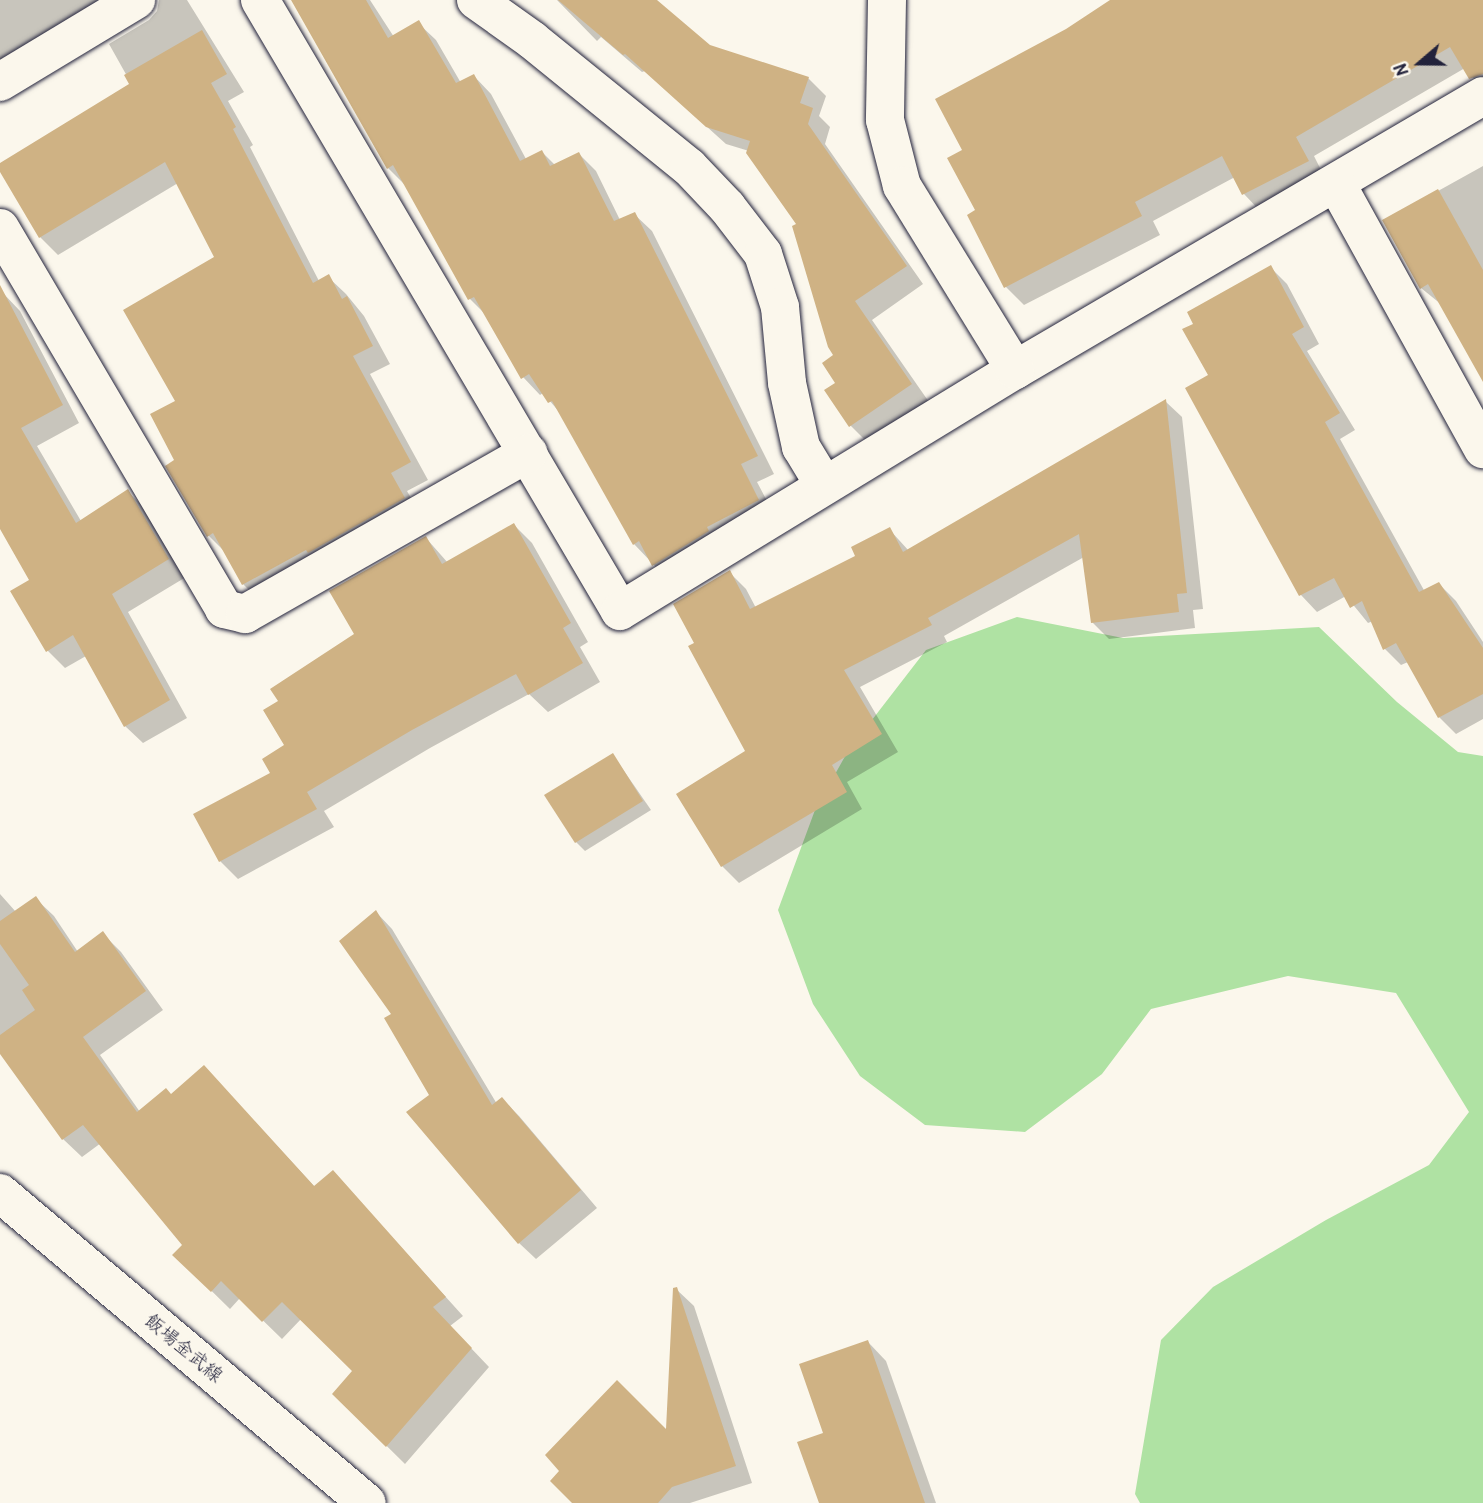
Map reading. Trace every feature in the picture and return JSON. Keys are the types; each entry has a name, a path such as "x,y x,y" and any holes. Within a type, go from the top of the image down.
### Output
{"street":[{"path":"0,82 136,0"},
{"path":"260,0 620,611 1015,370 1483,96"},
{"path":"476,0 532,40 689,167 727,207 763,254 780,307 787,383 801,447 824,485"},
{"path":"887,0 885,120 902,186 1015,370"},
{"path":"1336,183 1483,449"},
{"path":"0,228 224,609 245,614 528,453"},
{"name":"飯場金武線","path":"0,1193 368,1503"}],"green space":[{"path":"1017,617 1123,638 1319,627 1397,702 1458,752 1483,756 1483,1503 1140,1503 1135,1494 1161,1340 1213,1287 1326,1220 1429,1165 1469,1112 1396,993 1288,976 1151,1009 1102,1074 1025,1132 925,1125 860,1076 813,1004 778,910 815,810 848,751 926,650"}],"building":[{"path":"291,0 366,0 388,38 419,20 456,83 474,74 520,161 542,150 550,166 579,152 614,221 635,212 758,456 741,464 759,500 707,527 709,531 652,566 639,541 633,545 552,401 548,403 529,374 521,379 474,297 468,300 393,165 387,169"},
{"path":"558,0 657,0 710,45 809,77 800,103 813,108 808,124 907,266 855,301 912,384 849,427 824,390 835,383 822,363 833,355 828,347 792,226 796,224 746,153 750,141 706,127 625,54"},
{"path":"1110,0 1483,0 1483,74 1469,79 1450,47 1296,137 1309,161 1242,195 1222,156 1135,202 1142,216 1004,288 967,215 975,210 947,158 962,150 935,99 1066,29"},
{"path":"202,30 227,74 211,83 236,127 233,129 313,283 329,274 342,299 347,296 373,346 353,356 411,462 391,473 405,498 308,553 306,550 242,585 213,533 207,537 165,466 174,460 150,414 175,401 123,310 214,257 165,162 39,238 0,172 0,163 129,84 124,75"},
{"path":"1438,189 1483,270 1483,382 1428,284 1420,289 1382,220"},
{"path":"1271,265 1304,327 1292,334 1340,413 1325,422 1419,592 1439,582 1483,648 1483,694 1438,718 1396,643 1383,650 1362,601 1350,608 1334,578 1299,596 1185,388 1208,375 1182,329 1193,324 1187,312"},
{"path":"0,285 63,405 21,428 76,523 128,489 169,559 112,594 170,700 124,727 73,635 46,652 10,591 29,580 0,529"},
{"path":"1166,399 1187,593 1177,594 1179,612 1091,623 1079,534 928,618 932,625 844,670 882,734 832,765 847,792 721,867 676,794 745,751 688,646 694,643 673,604 730,570 750,609 855,556 851,547 890,527 903,552"},
{"path":"514,523 571,623 563,628 583,663 528,695 516,674 412,730 307,792 317,809 219,862 193,814 270,773 262,759 284,745 263,710 278,701 270,689 354,634 329,591 426,536 442,564"},
{"path":"613,753 643,801 575,843 544,795"},
{"path":"36,896 75,952 103,931 146,991 83,1037 137,1112 166,1088 171,1094 204,1065 314,1186 333,1170 446,1297 433,1307 472,1348 386,1447 332,1394 352,1371 282,1302 262,1322 221,1281 211,1292 172,1255 182,1245 83,1125 62,1140 0,1054 0,1035 35,1010 22,990 29,985 0,944 0,921"},
{"path":"376,910 492,1105 502,1097 581,1190 518,1244 406,1112 429,1095 384,1018 391,1014 339,941"},
{"path":"677,1287 736,1466 672,1487 658,1503 572,1503 550,1481 559,1471 545,1455 617,1380 666,1429 673,1288"},
{"path":"868,1340 925,1503 819,1503 797,1442 823,1433 799,1364"}]}
